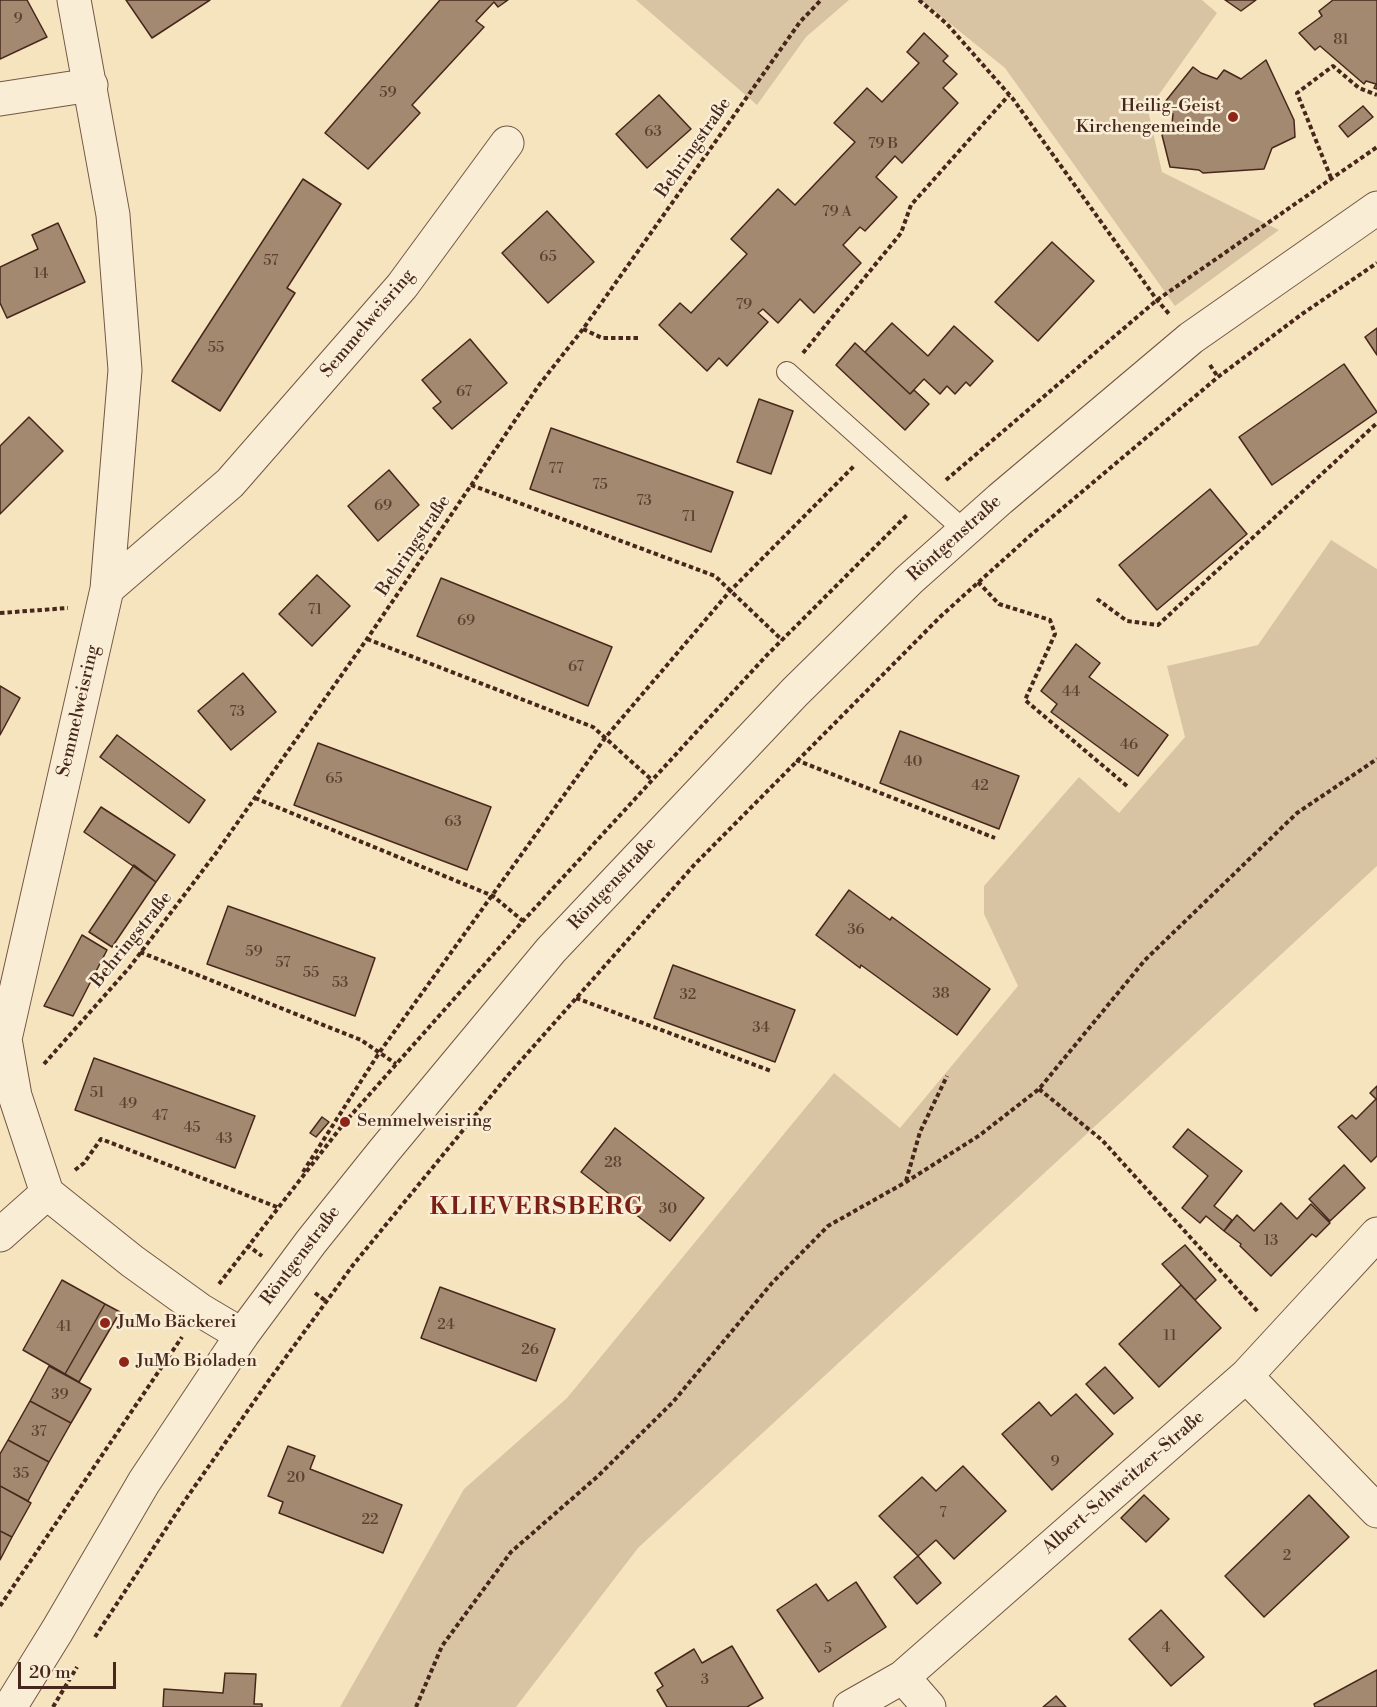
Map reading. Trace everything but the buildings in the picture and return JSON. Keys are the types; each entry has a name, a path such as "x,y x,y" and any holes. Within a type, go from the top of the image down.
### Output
{"street":[{"name":"Semmelweisring","path":"47,1193 15,1096 3,1040 107,589 125,370 113,215 74,0"},
{"path":"0,99 91,85"},
{"name":"Semmelweisring","path":"107,589 231,483 402,286 507,143"},
{"name":"Röntgenstraße","path":"10,1707 144,1482 242,1335 311,1242 384,1151 551,950 795,692 909,580 1191,338 1377,208"},
{"path":"0,1235 47,1193 132,1261 200,1310 242,1335"},
{"name":"Albert-Schweitzer-Straße","path":"850,1707 903,1677 1246,1376 1377,1234"},
{"path":"1246,1376 1377,1511"},
{"path":"903,1677 929,1707"}],"lane":[{"path":"787,372 964,531"}],"path":[{"name":"Behringstraße","path":"15,1096 129,968 216,854 367,639 539,385 583,329 800,22 821,0"},
{"path":"919,0 947,24 1009,95 1157,300"},
{"path":"1331,178 1297,93 1334,66 1359,88 1377,95"},
{"path":"787,372 901,233 911,205 1009,95"},
{"path":"90,1646 181,1506 353,1265 509,1074 696,864 796,760 978,582 1218,377 1302,314 1377,263"},
{"path":"583,329 602,338 641,338"},
{"path":"1097,599 1127,621 1158,625 1377,423"},
{"path":"290,1192 380,1053 604,738 730,591 872,449"},
{"path":"471,485 715,576 782,640"},
{"path":"978,582 999,604 1050,620 1055,634 1025,700 1127,786"},
{"path":"0,613 68,608 107,589"},
{"path":"367,639 593,728 652,780"},
{"path":"416,1707 442,1646 511,1552 598,1476 673,1402 772,1283 828,1226 906,1182 980,1135 1039,1089 1145,960 1297,813 1377,759"},
{"path":"796,760 994,838"},
{"path":"255,798 493,896 523,921"},
{"path":"140,952 361,1040 396,1064"},
{"path":"576,998 771,1071"},
{"path":"906,1182 920,1132 947,1076"},
{"path":"1039,1089 1102,1140 1281,1337"},
{"path":"84,1163 101,1139 277,1207"},
{"path":"53,1707 78,1666"}],"shaded area":[{"path":"636,0 849,0 806,37 757,105"},
{"path":"921,0 1202,0 1217,13 1148,110 1162,172 1279,230 1175,306 1005,68"},
{"path":"1331,540 1377,569 1377,866 638,1548 516,1707 340,1707 464,1489 567,1398 834,1073 900,1128 1018,986 984,914 984,886 1079,777 1119,813 1185,737 1167,666 1258,645"}],"place":[{"name":"Heilig-Geist Kirchengemeinde","path":"1233,117"},
{"name":"Semmelweisring","path":"345,1122"},
{"name":"JuMo Bäckerei","path":"105,1323"},
{"name":"JuMo Bioladen","path":"124,1362"}],"district":[{"name":"KLIEVERSBERG","path":"537,1208"}]}
